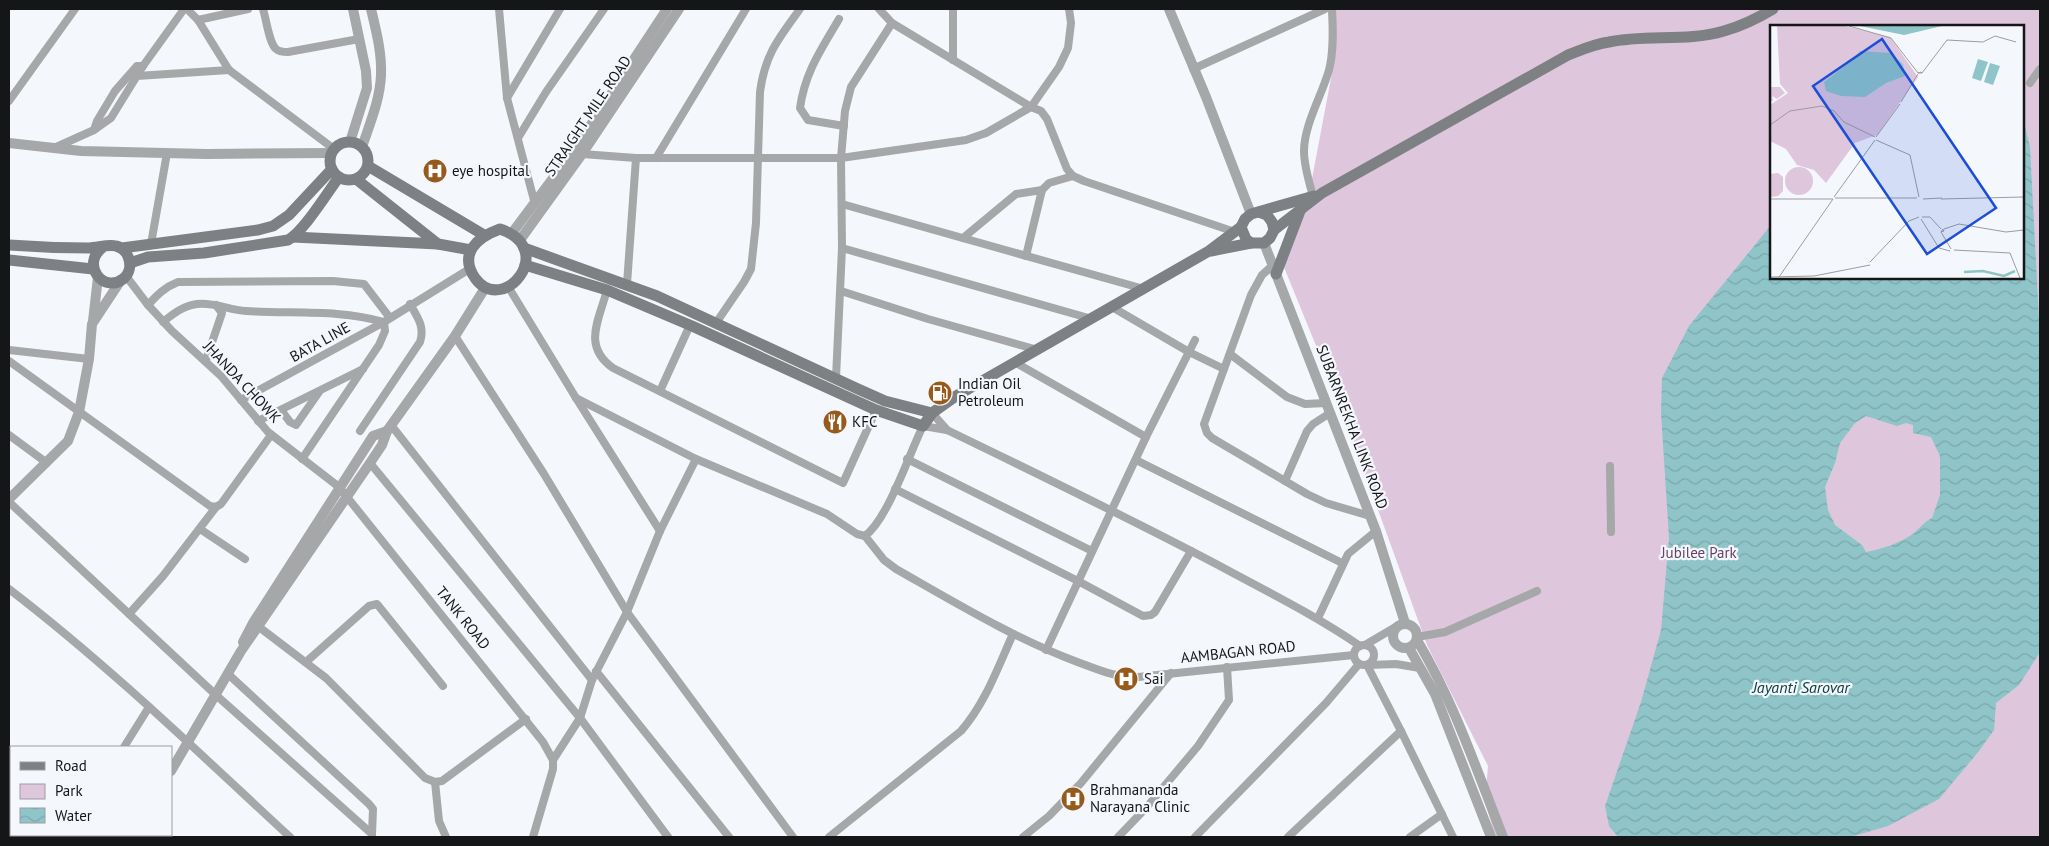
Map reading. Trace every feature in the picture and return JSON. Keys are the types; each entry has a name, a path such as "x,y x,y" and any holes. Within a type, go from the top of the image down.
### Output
{"main road":[{"path":"1209,251 1251,243 1264,243 1270,238 1274,230 1318,195 1568,55 1610,41 1695,36 1723,32 1754,20 1773,9"},
{"path":"356,179 368,166 368,156 362,147 350,142 339,144 333,151 330,162 335,173 345,179 356,179 438,244"},
{"path":"368,166 484,235"},
{"path":"293,237 335,173"},
{"path":"9,245 48,248 102,248 115,246 122,248 258,230 273,226 289,216 335,173"},
{"path":"525,265 607,290 690,325 876,410 923,426 932,413 956,396 1209,251 1238,229 1245,219 1255,213 1318,195"},
{"path":"1274,270 1301,210"},
{"path":"1255,213 1267,215 1272,222 1274,230"},
{"path":"519,240 526,255 520,279 509,288 495,290 485,288 475,277 471,268 469,259 471,250 476,241 484,235 500,229 519,240 716,323 858,389 885,400 932,413"},
{"path":"1238,229 1246,240 1251,243"},
{"path":"9,260 96,273 108,283 123,278 130,263 148,257 204,254 283,242 293,237 438,244 471,250"},
{"path":"96,273 95,256 102,248"},
{"path":"122,248 130,263"}],"street":[{"path":"9,101 75,9"},
{"path":"54,148 94,130 111,118 137,76 185,9 198,20 229,70 333,151"},
{"path":"198,20 248,9"},
{"path":"263,9 271,41 275,49 281,52 360,39"},
{"path":"350,142 367,88 366,71 353,9"},
{"path":"362,147 375,110 381,74 379,45 371,9"},
{"path":"498,9 507,98 536,204"},
{"path":"507,98 560,9"},
{"path":"518,138 546,92 604,9"},
{"name":"STRAIGHT MILE ROAD","path":"519,240 536,204 668,9"},
{"name":"STRAIGHT MILE ROAD","path":"519,240 582,154 679,9"},
{"path":"656,158 746,9"},
{"path":"716,323 744,282 751,268 756,223 763,70 770,53 800,9"},
{"path":"879,9 892,22 1030,107 1041,111 1047,119 1068,169 1073,176 1238,229"},
{"path":"953,9 953,60"},
{"path":"582,154 636,158 841,158 966,140 986,133 1030,107 1059,67 1068,48 1069,9"},
{"path":"1169,9 1255,213"},
{"path":"1193,69 1325,9"},
{"path":"1318,195 1306,170 1304,151 1306,134 1329,68 1333,24 1332,9"},
{"path":"839,19 810,68 800,108 808,120 844,126"},
{"path":"836,378 842,248 841,158 847,99 851,87 892,22"},
{"path":"94,130 97,121 121,83 137,66 144,66"},
{"path":"2030,82 2040,69"},
{"path":"137,76 229,70"},
{"path":"9,143 80,151 167,153 333,151"},
{"path":"151,244 167,153"},
{"path":"627,284 636,158"},
{"path":"1026,256 1042,190 1049,183 1073,176"},
{"path":"963,238 1016,194 1042,190"},
{"path":"842,204 1144,289"},
{"name":"SUBARNREKHA LINK ROAD","path":"1264,243 1376,531 1402,624"},
{"path":"842,248 1092,319"},
{"name":"BATA LINE","path":"241,400 387,320 471,268"},
{"path":"1274,270 1262,275 1256,285 1204,424 1207,433 1212,438 1285,481 1326,503 1370,516"},
{"path":"96,273 89,359 79,412 68,441 9,501 217,696 372,835"},
{"path":"92,324 123,278"},
{"name":"JHANDA CHOWK","path":"123,278 163,322 222,376 271,435 339,487 347,496"},
{"path":"148,305 160,292 178,282 332,280 364,284 387,320 383,338 302,458"},
{"path":"172,769 242,651 382,445 389,428 455,336 485,288"},
{"path":"509,288 660,531"},
{"path":"607,290 594,338 598,353 604,362 843,483 876,410"},
{"path":"841,292 1038,350"},
{"path":"163,322 186,306 205,304 243,311 344,314 387,320"},
{"path":"360,431 420,342 422,326 410,304"},
{"path":"206,360 222,313 216,305"},
{"path":"1112,307 1190,352 1224,369"},
{"path":"660,391 690,325"},
{"path":"455,336 544,474 627,612 794,837"},
{"path":"1046,650 1146,437 1195,340"},
{"path":"9,350 89,359"},
{"path":"1230,354 1287,397 1305,404 1328,408"},
{"path":"9,361 210,506 216,507"},
{"path":"1016,363 1146,437"},
{"path":"258,421 364,368"},
{"path":"281,410 290,422 296,425 320,390"},
{"path":"576,398 696,459 827,514 857,534 865,536 877,524 923,426 947,430 1111,510 1318,618 1362,645 1370,646 1375,656 1373,661 1365,665 1326,703 1195,837"},
{"path":"1285,481 1307,431 1328,408"},
{"path":"932,413 947,430"},
{"path":"242,651 245,635 339,487 373,436 389,428"},
{"path":"389,428 592,680"},
{"path":"9,435 48,463"},
{"path":"129,614 163,576 216,507 224,501 271,435"},
{"path":"531,837 553,769 553,760 580,718 596,671 627,612 660,531 696,459"},
{"path":"907,459 1092,551"},
{"path":"1136,460 1342,563"},
{"path":"370,463 580,718 668,837"},
{"path":"1610,466 1611,532"},
{"path":"895,489 1078,580 1143,616 1155,612 1191,551"},
{"name":"TANK ROAD","path":"347,496 526,719 543,742 553,760"},
{"path":"200,529 245,559"},
{"path":"1318,618 1342,563 1354,546 1376,531"},
{"name":"AAMBAGAN ROAD","path":"865,536 880,556 896,569 1013,634 1046,650 1116,676 1138,677 1354,655"},
{"path":"9,589 62,630 290,837"},
{"path":"1408,648 1417,639 1445,632 1537,591"},
{"path":"306,662 369,606 377,604 443,686"},
{"path":"1402,624 1362,645 1354,655 1365,665 1401,731 1452,837"},
{"name":"SUBARNREKHA LINK ROAD","path":"1402,624 1411,625 1416,629 1417,639 1452,706 1503,837"},
{"name":"SUBARNREKHA LINK ROAD","path":"1402,624 1393,635 1394,641 1397,646 1408,648 1435,694 1492,837"},
{"path":"259,627 332,684 425,778 435,782 442,781 526,719"},
{"path":"829,837 961,731 972,720 1013,634"},
{"path":"1365,665 1396,664 1420,668"},
{"path":"1118,837 1146,808 1198,746 1229,700 1227,667"},
{"path":"596,671 729,837"},
{"path":"1023,837 1049,816 1080,782 1171,673"},
{"path":"228,674 369,804 373,809 372,835"},
{"path":"125,746 149,707"},
{"path":"1288,837 1401,731"},
{"path":"435,782 439,821 446,837"},
{"path":"1410,837 1442,814"}],"green space":[{"name":"Jubilee Park","path":"1328,9 2040,9 2040,837 1495,837 1485,801 1488,766 1427,645 1339,402 1279,255 1311,184 1332,73"}],"water":[{"name":"Jayanti Sarovar","path":"2024,122 2030,147 2040,339 2040,652 2019,685 1996,703 1994,730 1939,799 1888,826 1850,837 1618,837 1609,826 1605,806 1641,702 1661,630 1669,538 1661,413 1662,378 1689,326 1770,226 1770,279 2024,279","holes":["1866,416 1897,426 1906,423 1913,425 1913,433 1931,437 1940,456 1940,495 1932,518 1914,533 1891,545 1866,552 1862,545 1835,525 1828,510 1825,487 1835,463 1840,443 1855,423"]}],"place":[{"name":"eye hospital","path":"435,171"},
{"name":"Indian Oil Petroleum","path":"940,393"},
{"name":"KFC","path":"835,422"},
{"name":"Sai","path":"1126,679"},
{"name":"Brahmananda Narayana Clinic","path":"1073,799"}]}
